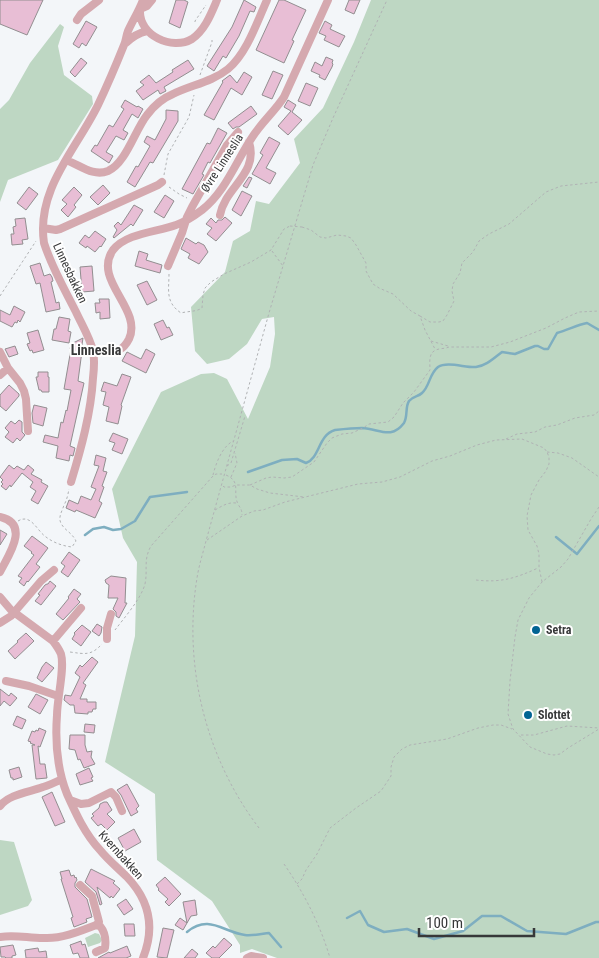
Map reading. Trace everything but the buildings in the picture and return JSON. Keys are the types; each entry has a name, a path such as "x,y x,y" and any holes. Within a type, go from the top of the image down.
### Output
{"street":[{"path":"77,20 81,14 98,0"},
{"name":"Linnesbakken","path":"71,482 89,411 94,371 93,350 44,243 45,208 49,192 58,172 97,107 143,0"},
{"path":"152,0 147,6 140,8 140,18 144,27 160,39 179,43 186,42 200,32 217,0"},
{"path":"66,160 90,172 108,171 116,166 122,159 141,123 154,107 173,94 221,74 236,62 267,0"},
{"name":"Øvre Linneslia","path":"93,350 118,350 128,341 131,333 129,318 108,271 112,251 127,240 175,226 185,221 201,211 220,191 254,134 284,97 328,0"},
{"path":"124,44 134,35 147,31"},
{"path":"168,266 185,221 227,145 238,132"},
{"path":"220,215 223,202 246,171 251,153 249,142"},
{"path":"43,228 56,230 77,222 162,182"},
{"path":"0,352 8,368 24,391 28,431"},
{"path":"0,376 8,368"},
{"path":"0,517 7,519 13,524 17,534 14,545 0,572"},
{"path":"0,623 11,616 40,581 54,570"},
{"name":"Kvernbakken","path":"0,597 14,613 53,641 59,650 62,668 56,723 58,760 62,779 80,822 94,843 142,896 147,909 150,927 143,958"},
{"path":"53,641 80,608"},
{"path":"106,639 111,614"},
{"path":"6,682 29,686 58,696"},
{"path":"0,806 9,798 62,779"},
{"path":"70,800 81,804 88,803 111,792 116,797 122,811"},
{"path":"80,885 92,896 98,918 96,926"},
{"path":"0,937 7,935 54,938 100,926 103,929 106,944 105,948 96,952"},
{"path":"247,958 251,956 263,958"}],"path":[{"path":"259,828 242,804 223,769 208,729 199,693 194,644 197,576 302,200 318,152 387,0"},
{"path":"195,22 207,3"},
{"path":"195,202 162,182 168,154 189,116 212,40"},
{"path":"168,266 168,289 172,305 181,313 198,311 202,308 205,288 211,282 271,250 284,229 290,226 302,227 311,230 320,237 326,238 337,235 346,236 351,238 366,263 366,271 373,284 393,294 411,311 430,322 439,322 443,321 448,315 454,301 453,284 460,273 462,264 473,252 479,241 509,224 546,192 561,186 599,182"},
{"path":"0,296 36,240 43,236"},
{"path":"271,250 283,266"},
{"path":"221,486 250,485 266,478 292,477 314,462 332,438 352,433 369,424 388,422 394,417 430,370 431,354 436,350 449,347 491,347 546,328 579,312 599,311"},
{"path":"420,316 436,350"},
{"path":"431,340 449,347"},
{"path":"206,541 242,516 304,497 358,484 382,482 400,477 432,461 477,445 518,434 535,432 575,418 594,415 599,411"},
{"path":"226,467 231,462 245,416"},
{"path":"505,439 522,439 544,448 549,457 549,464 531,495 527,516 528,530 537,546 542,582"},
{"path":"59,650 88,654 96,650 116,629 140,596 145,585 147,553 151,546 213,476 223,450 228,443 234,440"},
{"path":"231,478 236,463 234,452"},
{"path":"547,452 558,453 572,458 599,477"},
{"path":"213,476 222,474"},
{"path":"226,475 231,478 236,486 237,503"},
{"path":"13,524 21,519 28,519 45,536 55,542 72,547 76,541 62,525 60,519 60,513 71,482"},
{"path":"250,485 257,490 270,493 304,497"},
{"path":"214,511 224,504 232,502 237,503 242,508 242,516"},
{"path":"513,729 508,714 510,681 518,620 529,598 542,582 561,567 568,558 590,518 599,507"},
{"path":"476,580 498,581 520,577 539,567"},
{"path":"297,884 317,854 330,828 380,791 391,776 394,757 402,749 410,745 447,739 478,728 501,724 513,729 530,747 554,755 560,754 599,728"},
{"path":"520,735 534,734 567,726 599,728"},
{"path":"284,864 315,918 330,958"}],"green space":[{"path":"371,0 599,0 599,958 277,958 252,949 240,953 240,945 212,901 157,860 155,794 105,762 135,636 137,562 123,538 112,489 161,392 201,374 214,373 227,379 248,419 270,367 275,334 274,317 262,319 247,344 229,359 207,364 195,351 191,307 225,272 233,241 250,231 256,201 269,204 300,163 294,139 323,108 354,42"},
{"path":"60,24 64,27 58,46 64,75 92,96 93,104 58,160 8,180 0,202 0,109 9,100 30,63"},
{"path":"0,840 14,842 32,900 28,906 0,915"},
{"path":"95,933 99,934 102,940 100,943 88,947 85,938"}],"waterway":[{"path":"248,472 282,460 297,459 306,463 314,456 325,437 335,430 362,428 385,432 394,431 404,423 409,401 425,390 435,370 442,365 476,367 487,363 502,352 515,354 535,346 548,349 557,333 587,323 599,330"},
{"path":"85,535 93,529 104,527 113,530 121,529 135,521 150,497 187,492"},
{"path":"556,537 577,554 599,526"},
{"path":"347,918 360,911 368,925 384,932 407,929 434,939 463,931 482,916 501,916 527,931 566,934 599,922"},
{"path":"187,932 202,924 209,924 245,935 269,933 281,947"}],"place":[{"name":"Setra","path":"536,630"},
{"name":"Slottet","path":"528,715"}],"district":[{"name":"Linneslia","path":"96,350"}]}
